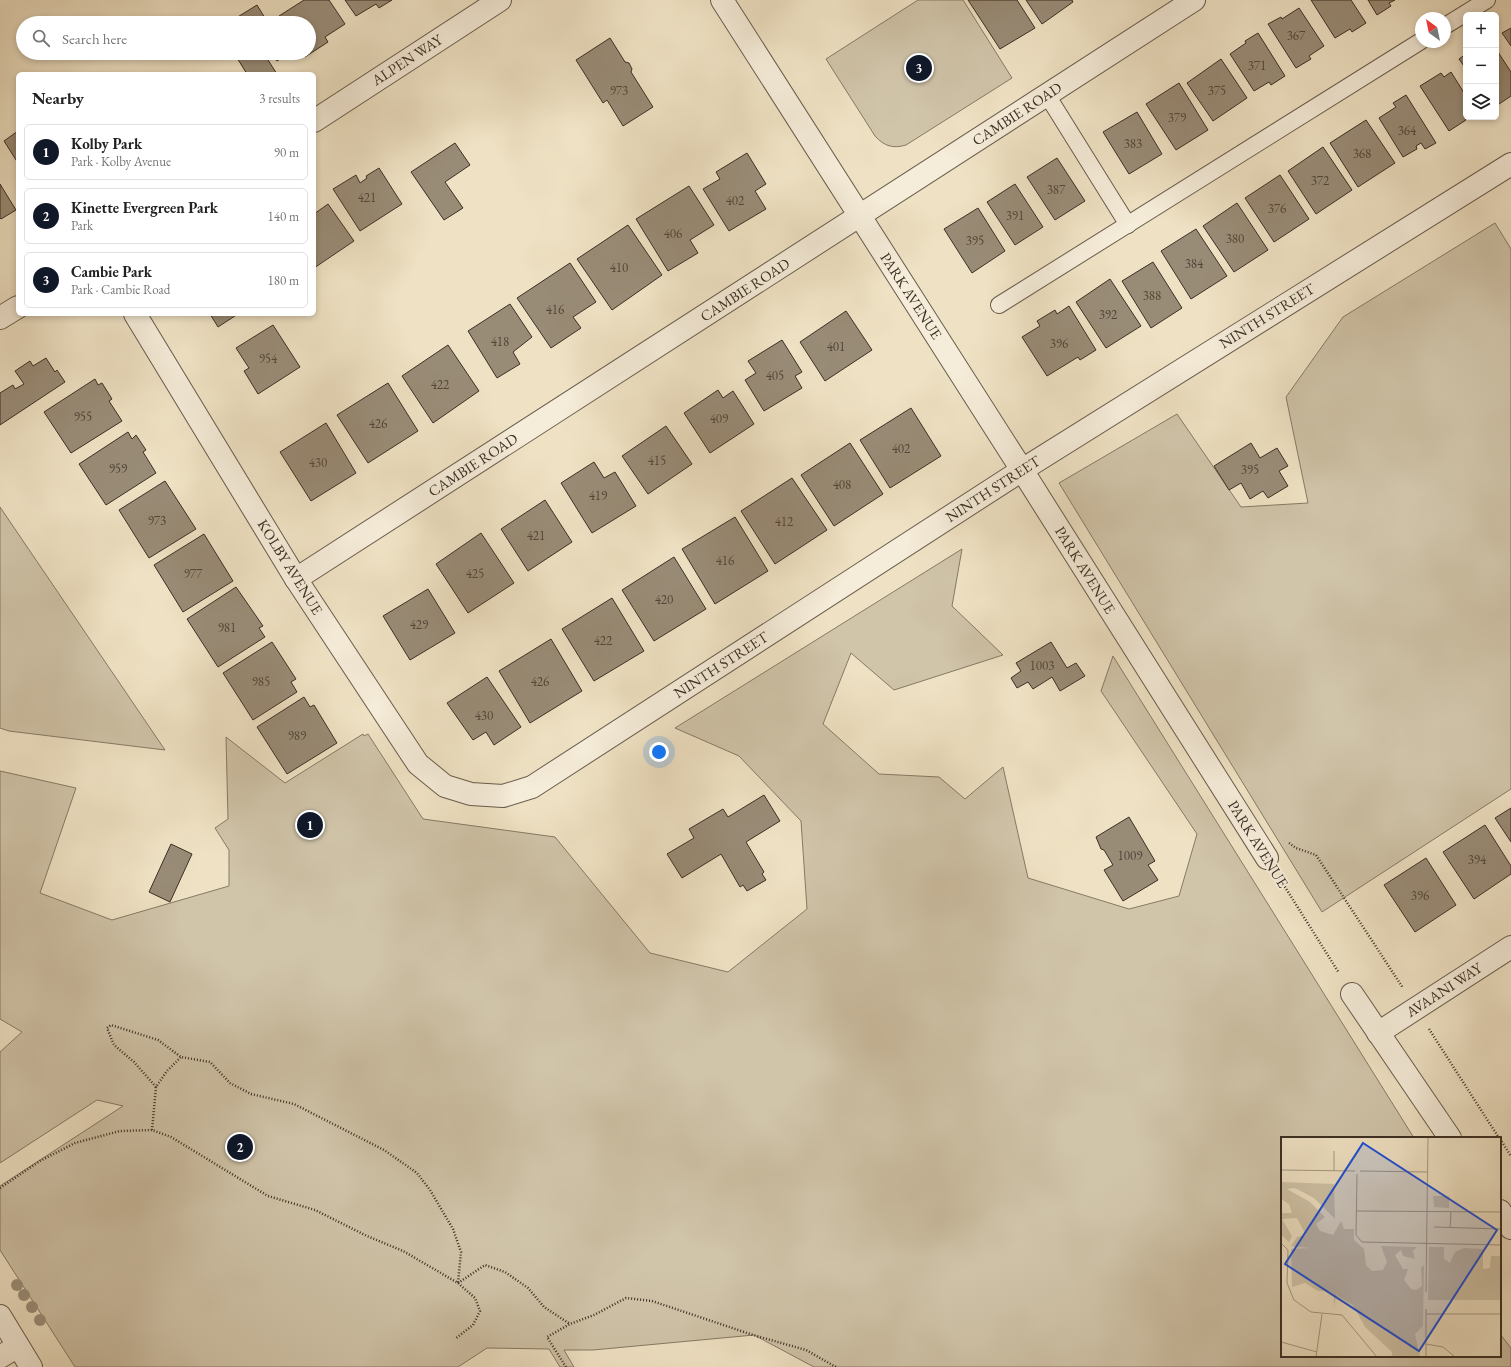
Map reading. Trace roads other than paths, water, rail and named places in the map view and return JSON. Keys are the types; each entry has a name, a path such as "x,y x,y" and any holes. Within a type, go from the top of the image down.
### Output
{"street":[{"name":"ALPEN WAY","path":"316,120 500,0"},
{"name":"PARK AVENUE","path":"722,0 1022,470 1267,858"},
{"name":"CAMBIE ROAD","path":"296,579 1194,0"},
{"name":"NINTH STREET","path":"471,794 503,796 532,787 1022,470 1511,164"},
{"path":"0,318 16,308"},
{"name":"KOLBY AVENUE","path":"135,316 296,579 418,764 445,786 471,794"},
{"name":"AVAANI WAY","path":"1378,1033 1511,947"},
{"path":"1352,994 1449,1137"},
{"path":"1501,1213 1511,1228"},
{"path":"0,1316 31,1367"},
{"path":"0,1357 18,1346"}],"lane":[{"path":"1451,22 1487,0"},
{"path":"999,305 1415,45"},
{"path":"1047,95 1128,225"}],"place":[{"name":"Cambie Park","path":"919,68"},
{"name":"Kolby Park","path":"310,825"},
{"name":"Kinette Evergreen Park","path":"240,1147"}]}
